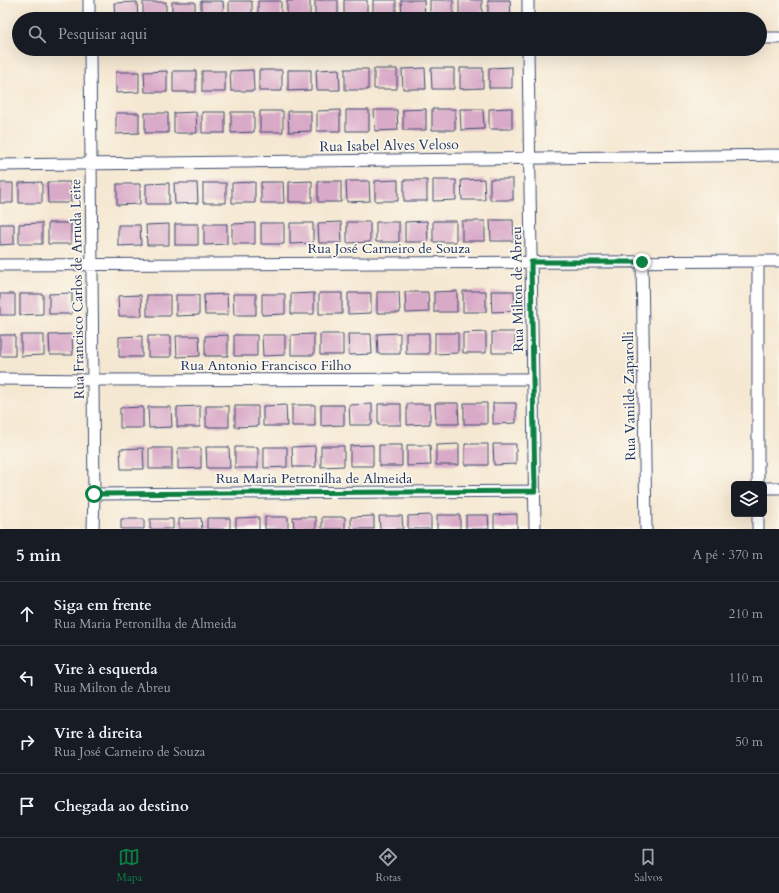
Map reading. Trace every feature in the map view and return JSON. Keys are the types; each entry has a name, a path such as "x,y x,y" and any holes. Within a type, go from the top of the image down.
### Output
{"street":[{"path":"89,0 89,12"},
{"path":"528,0 528,12"},
{"path":"767,38 779,38"},
{"name":"Rua Francisco Carlos de Arruda Leite","path":"90,56 94,529"},
{"name":"Rua Milton de Abreu","path":"528,56 535,529"},
{"name":"Rua Isabel Alves Veloso","path":"0,164 779,155"},
{"path":"758,261 758,481"},
{"name":"Rua José Carneiro de Souza","path":"0,265 779,261"},
{"name":"Rua Vanilde Zaparolli","path":"642,262 646,529"},
{"name":"Rua Antonio Francisco Filho","path":"0,379 533,380"},
{"path":"767,488 779,488"},
{"name":"Rua Maria Petronilha de Almeida","path":"94,494 535,491"},
{"path":"758,517 758,529"}],"building":[{"path":"310,0 310,12 287,12 287,1"},
{"path":"315,0 338,0 338,12 315,12"},
{"path":"344,0 367,0 367,12 344,12"},
{"path":"373,0 396,0 396,12 373,12"},
{"path":"401,0 424,0 425,12 402,12"},
{"path":"430,0 453,0 453,12 430,12"},
{"path":"459,0 482,0 482,12 459,12"},
{"path":"488,0 510,0 511,12 488,12"},
{"path":"201,1 223,1 224,12 201,12"},
{"path":"229,1 252,1 252,12 229,12"},
{"path":"258,1 281,1 281,12 258,12"},
{"path":"137,2 138,12 115,12 114,3"},
{"path":"143,2 166,2 166,12 143,12"},
{"path":"172,2 195,2 195,12 172,12"},
{"path":"512,67 512,88 489,88 489,68"},
{"path":"425,68 426,89 403,89 402,69"},
{"path":"431,68 454,68 454,89 432,89"},
{"path":"460,68 483,68 483,88 460,89"},
{"path":"339,69 340,90 317,90 316,70"},
{"path":"345,69 368,69 368,90 345,90"},
{"path":"374,69 397,69 397,89 374,89"},
{"path":"253,70 254,91 231,91 230,71"},
{"path":"259,70 282,70 282,91 259,91"},
{"path":"288,70 311,70 311,90 288,91"},
{"path":"167,71 167,92 145,92 144,72"},
{"path":"173,71 196,71 196,92 173,92"},
{"path":"202,71 225,71 225,92 202,92"},
{"path":"116,72 139,72 139,92 116,93"},
{"path":"512,108 512,129 489,129 489,109"},
{"path":"426,109 426,130 403,130 403,110"},
{"path":"432,109 455,109 455,130 432,130"},
{"path":"460,109 483,109 484,129 461,130"},
{"path":"340,110 340,131 317,131 317,111"},
{"path":"346,110 369,110 369,131 346,131"},
{"path":"374,110 397,110 398,130 375,131"},
{"path":"260,111 283,111 283,132 260,132"},
{"path":"288,111 311,111 311,131 289,132"},
{"path":"196,112 197,133 174,133 174,113"},
{"path":"202,112 225,112 225,133 202,133"},
{"path":"231,112 254,112 254,132 231,133"},
{"path":"116,113 139,113 139,133 116,134"},
{"path":"145,113 168,113 168,133 145,133"},
{"path":"484,179 485,200 462,200 461,180"},
{"path":"490,179 513,179 513,200 490,200"},
{"path":"398,180 398,201 375,201 375,181"},
{"path":"404,180 427,180 427,201 404,201"},
{"path":"433,180 456,180 456,200 433,201"},
{"path":"312,181 312,202 289,202 289,182"},
{"path":"318,181 341,181 341,202 318,202"},
{"path":"346,181 369,181 370,201 347,202"},
{"path":"42,182 42,203 19,203 19,183"},
{"path":"47,182 70,182 71,203 48,203"},
{"path":"255,182 255,203 232,203 232,183"},
{"path":"261,182 283,182 284,203 261,203"},
{"path":"0,183 13,183 13,203 0,203"},
{"path":"169,183 169,204 146,204 146,184"},
{"path":"174,183 197,183 198,203 175,204"},
{"path":"203,183 226,183 226,203 203,203"},
{"path":"117,184 140,184 140,204 117,205"},
{"path":"490,220 513,220 514,241 491,241"},
{"path":"427,221 428,242 405,242 405,222"},
{"path":"433,221 456,221 456,242 433,242"},
{"path":"462,221 485,221 485,241 462,241"},
{"path":"341,222 342,243 319,243 318,223"},
{"path":"347,222 370,222 370,242 347,243"},
{"path":"376,222 399,222 399,242 376,242"},
{"path":"42,223 42,244 19,244 19,224"},
{"path":"48,223 71,223 71,244 48,244"},
{"path":"255,223 255,244 232,244 232,224"},
{"path":"261,223 284,223 284,244 261,244"},
{"path":"290,223 313,223 313,243 290,244"},
{"path":"0,224 14,224 14,244 0,245"},
{"path":"169,224 169,245 147,245 146,225"},
{"path":"175,224 198,224 198,245 175,245"},
{"path":"204,224 227,224 227,244 204,245"},
{"path":"118,225 140,225 141,245 118,246"},
{"path":"457,291 457,312 434,312 434,292"},
{"path":"463,291 486,291 486,312 463,312"},
{"path":"491,291 514,291 515,311 492,312"},
{"path":"377,292 399,292 400,313 377,313"},
{"path":"405,292 428,292 429,312 406,313"},
{"path":"72,293 72,314 49,314 49,294"},
{"path":"314,293 314,314 291,314 291,294"},
{"path":"319,293 342,293 342,314 319,314"},
{"path":"348,293 371,293 371,313 348,314"},
{"path":"0,294 15,294 15,315 0,315"},
{"path":"20,294 43,294 43,314 20,315"},
{"path":"227,294 228,315 205,315 204,295"},
{"path":"233,294 256,294 256,315 234,315"},
{"path":"262,294 285,294 285,314 262,315"},
{"path":"141,295 142,316 119,316 118,296"},
{"path":"147,295 170,295 170,316 147,316"},
{"path":"176,295 199,295 199,315 176,316"},
{"path":"486,332 486,353 463,353 463,333"},
{"path":"492,332 515,332 515,353 492,353"},
{"path":"400,333 400,354 378,354 377,334"},
{"path":"406,333 429,333 429,354 406,354"},
{"path":"435,333 458,333 458,353 435,354"},
{"path":"72,334 73,355 50,355 49,335"},
{"path":"314,334 314,355 291,355 291,335"},
{"path":"320,334 343,334 343,355 320,355"},
{"path":"348,334 371,334 372,354 349,355"},
{"path":"0,335 15,335 15,356 0,356"},
{"path":"21,335 44,335 44,355 21,356"},
{"path":"228,335 228,356 205,356 205,336"},
{"path":"234,335 257,335 257,356 234,356"},
{"path":"262,335 285,335 285,355 263,356"},
{"path":"142,336 142,357 119,357 119,337"},
{"path":"148,336 171,336 171,357 148,357"},
{"path":"176,336 199,336 200,356 177,357"},
{"path":"435,403 458,403 459,424 436,424"},
{"path":"464,403 487,403 487,424 464,424"},
{"path":"493,403 516,403 516,423 493,424"},
{"path":"372,404 372,425 350,425 349,405"},
{"path":"378,404 401,404 401,425 378,425"},
{"path":"407,404 430,404 430,424 407,425"},
{"path":"286,405 287,426 263,426 263,406"},
{"path":"292,405 315,405 315,426 292,426"},
{"path":"321,405 344,405 344,425 321,426"},
{"path":"200,406 200,427 177,427 177,407"},
{"path":"206,406 229,406 229,427 206,427"},
{"path":"235,406 258,406 258,426 235,427"},
{"path":"143,407 143,428 120,428 120,408"},
{"path":"148,407 171,407 172,427 149,428"},
{"path":"459,444 459,465 436,465 436,445"},
{"path":"465,444 488,444 488,465 465,465"},
{"path":"493,444 516,444 516,464 494,465"},
{"path":"373,445 373,466 350,466 350,446"},
{"path":"379,445 402,445 402,466 379,466"},
{"path":"407,445 430,445 431,465 407,466"},
{"path":"315,446 316,467 293,467 292,447"},
{"path":"321,446 344,446 344,466 321,467"},
{"path":"206,447 229,447 230,468 207,468"},
{"path":"235,447 258,447 258,468 235,468"},
{"path":"264,447 287,447 287,467 264,468"},
{"path":"143,448 144,469 121,469 120,449"},
{"path":"149,448 172,448 172,469 149,469"},
{"path":"178,448 201,448 201,468 178,469"},
{"path":"517,514 517,529 494,529 494,515"},
{"path":"431,515 431,529 408,529 408,516"},
{"path":"437,515 460,515 460,529 437,529"},
{"path":"466,515 488,515 489,529 466,529"},
{"path":"374,516 374,529 351,529 351,517"},
{"path":"379,516 402,516 403,529 380,529"},
{"path":"259,517 259,529 236,529 236,518"},
{"path":"265,517 288,517 288,529 265,529"},
{"path":"293,517 316,517 316,529 294,529"},
{"path":"322,517 345,517 345,529 322,529"},
{"path":"201,518 202,529 179,529 179,519"},
{"path":"207,518 230,518 230,529 207,529"},
{"path":"121,519 144,519 144,529 121,529"},
{"path":"150,519 173,519 173,529 150,529"}],"route":[{"path":"94,494 535,491 531,262 642,262"}]}
